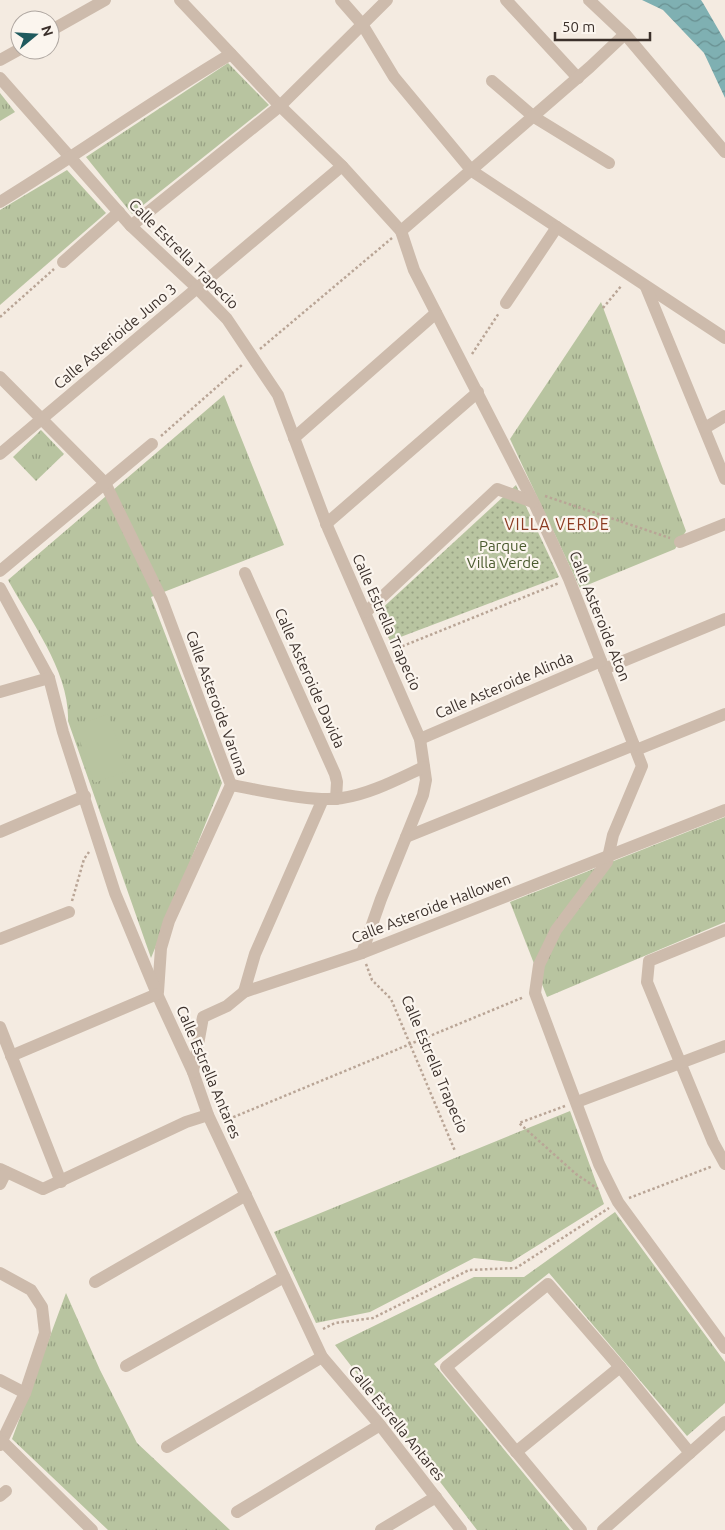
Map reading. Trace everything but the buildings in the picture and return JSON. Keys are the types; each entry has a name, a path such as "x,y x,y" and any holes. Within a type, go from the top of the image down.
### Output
{"street":[{"path":"60,26 105,0"},
{"path":"180,0 280,106 342,166 401,231 534,117 625,34"},
{"path":"341,0 362,24 394,77 472,171 725,338"},
{"path":"131,226 280,106 387,0"},
{"path":"506,0 578,78"},
{"path":"590,0 625,34 725,152"},
{"path":"0,202 71,158 156,99 231,54"},
{"name":"Calle Estrella Trapecio","path":"0,78 131,226 197,288 236,331 278,395 326,524 420,739 426,780 423,795 362,953"},
{"path":"492,81 534,117 609,164"},
{"name":"Calle Asterioide Juno 3","path":"0,454 342,166"},
{"path":"63,262 119,212"},
{"path":"506,304 557,227"},
{"name":"Calle Asteroide Aton","path":"401,231 414,270 534,502 568,579 642,766 613,835 608,857 599,874 577,899 556,930 539,965 534,992"},
{"path":"646,287 706,428 725,479"},
{"path":"294,438 436,313"},
{"name":"Calle Asteroide Varuna","path":"0,377 105,483 162,600 231,785 169,921 161,948 158,994"},
{"path":"326,524 478,392"},
{"path":"706,428 725,416"},
{"path":"0,571 152,444"},
{"path":"366,612 497,489 534,502"},
{"path":"680,542 725,524"},
{"name":"Calle Asteroide Davida","path":"245,573 335,774 337,782 336,799"},
{"name":"Calle Estrella Antares","path":"0,588 49,678 63,732 115,893 193,1072 211,1120 311,1335 322,1357 380,1425 461,1530"},
{"name":"Calle Asteroide Alinda","path":"420,739 603,665 725,619"},
{"path":"0,692 49,678"},
{"path":"406,837 725,714"},
{"path":"231,785 323,799 336,799 385,785 424,767"},
{"path":"0,832 85,796"},
{"path":"244,992 255,954 323,799"},
{"name":"Calle Asteroide Hallowen","path":"193,1072 203,1017 227,1006 244,992 362,953 725,810"},
{"path":"0,940 69,912"},
{"path":"725,930 649,961 647,982 725,1163"},
{"path":"534,992 599,1164 618,1202 725,1348"},
{"path":"11,1056 158,994"},
{"path":"0,1028 61,1182"},
{"path":"577,1102 725,1046"},
{"path":"0,1184 3,1171 43,1189 186,1122 211,1120"},
{"path":"95,1282 246,1195"},
{"path":"0,1273 31,1290 42,1307 45,1333 25,1393 1,1443 92,1530"},
{"path":"126,1366 284,1277"},
{"path":"581,1530 446,1367 548,1284 620,1367 690,1453"},
{"path":"167,1447 322,1357"},
{"path":"516,1452 620,1367"},
{"path":"0,1380 25,1393"},
{"path":"603,1530 725,1422"},
{"path":"237,1512 380,1425"},
{"path":"381,1530 436,1497"}],"path":[{"path":"152,444 252,356 401,231"},
{"path":"0,318 63,262"},
{"path":"603,308 629,276"},
{"path":"464,365 506,304"},
{"path":"527,488 556,501 680,542"},
{"path":"384,653 568,579"},
{"path":"69,912 84,859 97,840"},
{"name":"Calle Estrella Trapecio","path":"362,953 372,980 391,999 454,1151"},
{"path":"211,1120 410,1044 534,992"},
{"path":"577,1102 519,1122 576,1174 618,1202"},
{"path":"311,1335 335,1323 373,1318 469,1270 516,1268 618,1202 725,1163"}],"green space":[{"path":"228,63 269,105 132,214 86,157"},
{"path":"0,93 15,112 0,121"},
{"path":"67,170 106,213 0,305 0,210"},
{"path":"601,302 686,531 675,549 580,588 510,439"},
{"path":"224,395 284,545 151,597 222,783 151,958 68,721 63,684 38,630 8,580"},
{"path":"41,430 64,454 36,481 13,457"},
{"name":"Parque Villa Verde","path":"516,485 559,577 390,641 377,613"},
{"path":"108,714 128,771 94,783 75,726"},
{"path":"725,817 725,922 547,997 510,902"},
{"path":"570,1111 604,1204 511,1262 474,1258 370,1312 316,1323 274,1232"},
{"path":"615,1212 725,1362 725,1403 687,1436 549,1273 434,1364 570,1530 477,1530 335,1345 474,1277 524,1277"},
{"path":"66,1293 100,1370 137,1443 230,1530 108,1530 12,1439"}],"water":[{"path":"642,0 701,0 725,41 725,98 704,53 663,10"}],"district":[{"name":"VILLA VERDE","path":"557,524"}]}
